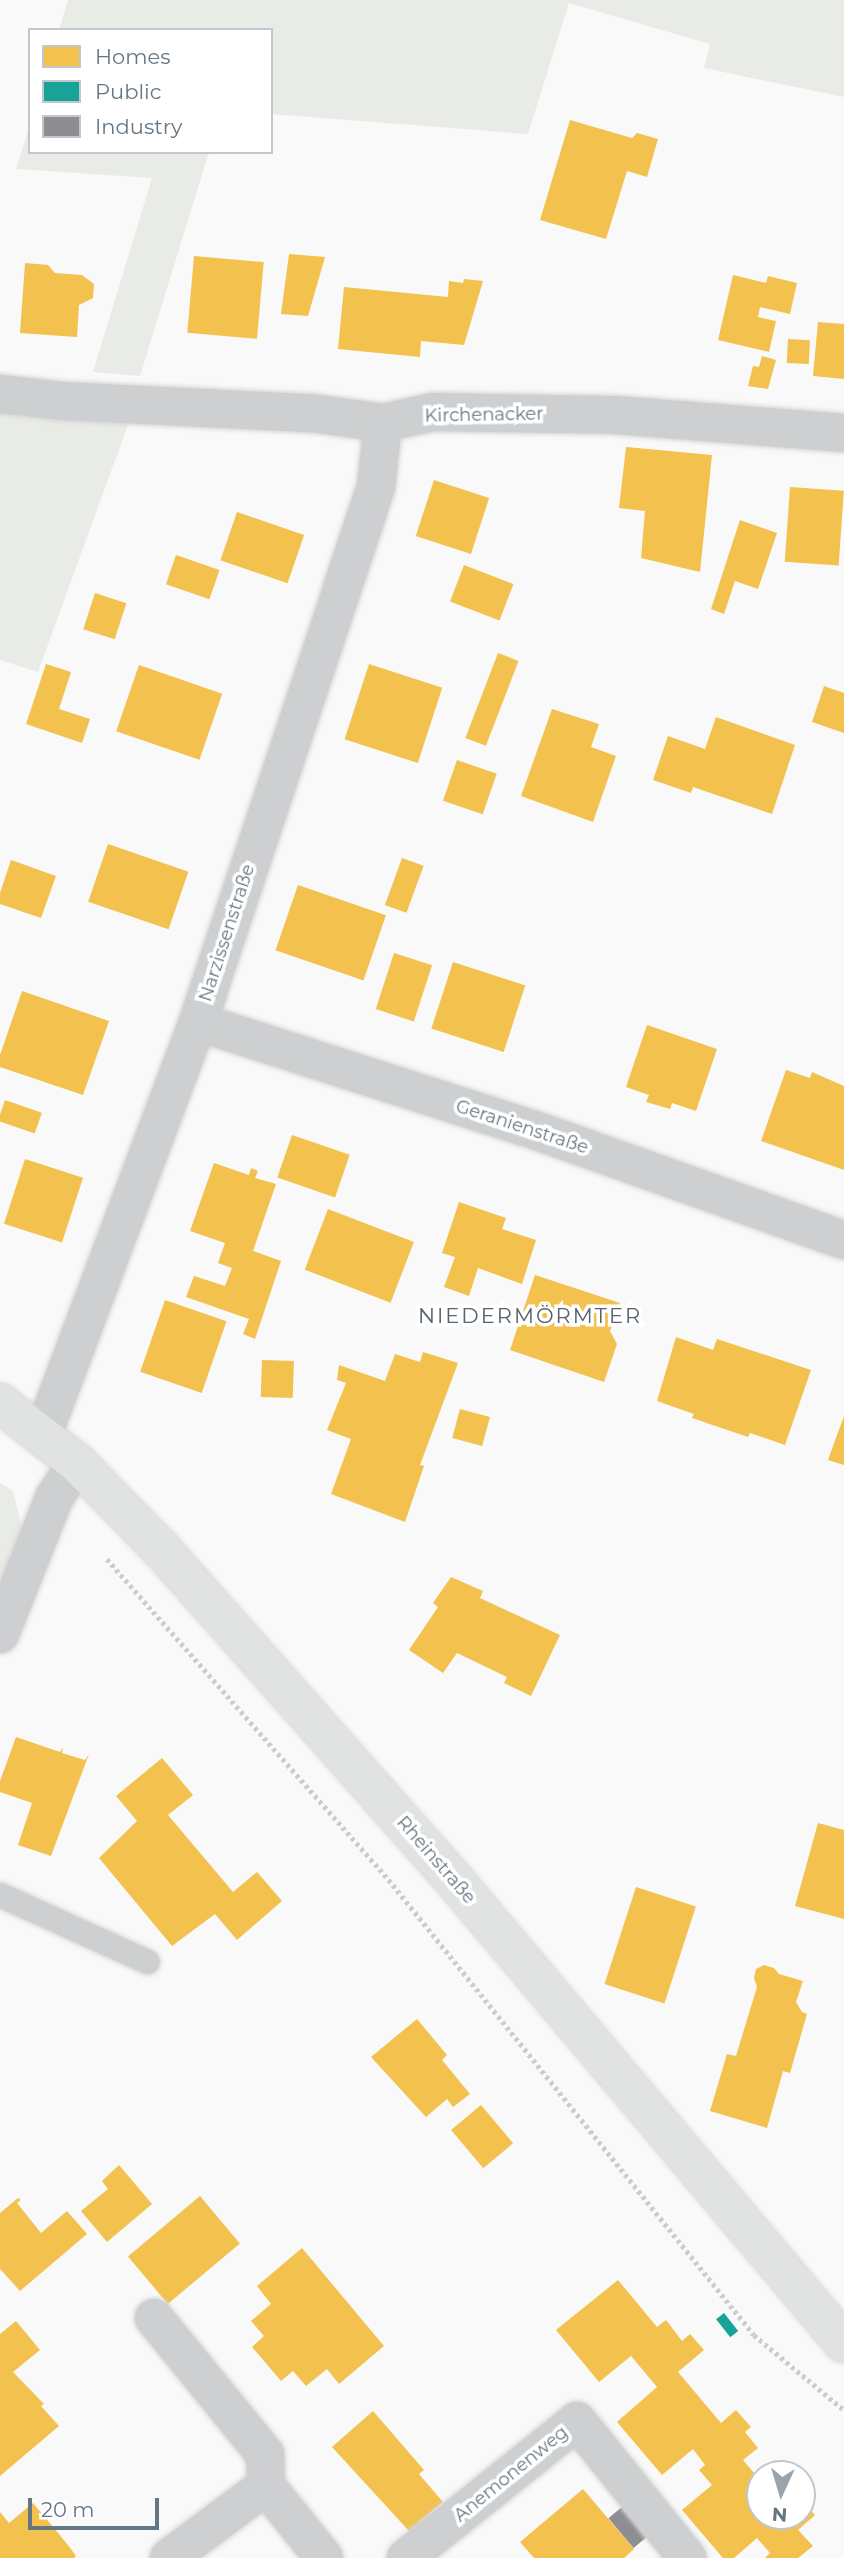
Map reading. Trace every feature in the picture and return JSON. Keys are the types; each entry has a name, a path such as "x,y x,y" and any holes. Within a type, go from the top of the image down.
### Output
{"main road":[{"name":"Rheinstraße","path":"0,1403 77,1463 163,1550 449,1874 844,2343"}],"street":[{"name":"Kirchenacker","path":"0,394 62,401 311,413 383,424 433,412 616,415 844,433"},
{"name":"Narzissenstraße","path":"43,1434 198,1022 376,487 383,424"},
{"name":"Geranienstraße","path":"198,1022 543,1133 844,1240"},
{"path":"0,1634 54,1498 77,1463"},
{"path":"154,2318 265,2454 267,2486 324,2558"},
{"name":"Anemonenweg","path":"405,2558 578,2421 687,2558"},
{"path":"169,2558 267,2486"}],"lane":[{"path":"0,1895 148,1962"}],"path":[{"path":"100,1550 393,1885 754,2335 844,2410"}],"shaded area":[{"path":"68,0 844,0 844,97 704,68 710,44 569,3 528,134 273,114 273,28 60,28"},
{"path":"28,131 28,154 208,154 140,376 93,372 152,178 16,169"},
{"path":"0,411 129,422 38,672 0,660"},
{"path":"0,1483 13,1491 23,1531 0,1589"}],"building: Homes":[{"path":"570,120 632,138 637,133 658,139 647,177 627,171 606,239 540,220"},
{"path":"289,254 325,257 308,316 281,314"},
{"path":"194,256 264,262 257,339 187,333"},
{"path":"25,263 48,265 55,273 82,275 94,284 93,298 79,305 77,337 20,333"},
{"path":"733,275 766,283 768,276 797,283 790,314 760,307 758,317 776,321 769,352 718,340"},
{"path":"464,279 483,281 464,345 421,341 420,357 338,349 344,287 448,297 449,281 463,283"},
{"path":"818,322 844,324 844,379 813,376"},
{"path":"788,339 810,340 809,364 787,363"},
{"path":"762,356 776,360 768,389 748,386 753,366 759,367"},
{"path":"626,447 712,455 700,572 641,558 645,511 619,508"},
{"path":"434,480 489,498 471,554 416,536"},
{"path":"790,487 844,491 839,566 785,562"},
{"path":"237,512 304,535 288,583 220,560"},
{"path":"740,520 777,533 758,589 735,581 724,614 711,609"},
{"path":"176,555 219,570 209,599 166,584"},
{"path":"464,565 513,584 500,620 450,601"},
{"path":"95,593 126,603 115,639 83,629"},
{"path":"498,653 519,661 486,746 465,738"},
{"path":"46,664 71,672 59,709 90,719 82,743 26,724"},
{"path":"369,664 442,688 418,763 345,739"},
{"path":"139,665 222,694 199,760 116,731"},
{"path":"824,686 844,693 844,733 812,722"},
{"path":"552,709 599,724 591,747 616,756 593,822 521,796"},
{"path":"716,717 795,745 772,814 693,787 691,793 653,780 668,736 705,749"},
{"path":"457,760 497,774 483,814 443,801"},
{"path":"108,844 188,872 169,929 88,902"},
{"path":"402,858 424,866 407,913 385,905"},
{"path":"11,860 56,876 41,918 0,904 0,893"},
{"path":"298,885 386,915 363,981 276,950"},
{"path":"394,953 432,965 414,1021 376,1009"},
{"path":"453,962 525,985 504,1052 431,1029"},
{"path":"22,991 109,1021 83,1095 0,1067 0,1055"},
{"path":"647,1025 717,1049 696,1111 672,1103 670,1109 646,1102 649,1095 626,1087"},
{"path":"786,1070 810,1078 812,1072 844,1086 844,1170 761,1141"},
{"path":"5,1100 42,1113 35,1133 0,1122"},
{"path":"292,1135 350,1155 335,1197 277,1178"},
{"path":"25,1159 83,1178 62,1243 4,1224"},
{"path":"214,1163 249,1175 251,1168 258,1171 255,1178 276,1184 253,1251 281,1261 255,1339 243,1334 249,1319 186,1297 194,1276 225,1286 232,1268 218,1263 225,1243 190,1231"},
{"path":"459,1202 506,1218 502,1229 536,1240 522,1284 478,1268 469,1296 444,1287 455,1257 442,1253"},
{"path":"328,1209 414,1242 391,1303 305,1270"},
{"path":"535,1275 620,1303 610,1331 617,1344 604,1382 510,1350"},
{"path":"165,1300 226,1321 202,1393 140,1372"},
{"path":"676,1337 713,1350 717,1339 811,1370 785,1445 750,1433 748,1437 692,1418 694,1414 657,1401"},
{"path":"423,1352 458,1363 420,1465 424,1466 405,1522 331,1494 351,1439 327,1430 346,1383 337,1380 339,1365 385,1381 395,1354 420,1362"},
{"path":"262,1360 294,1361 293,1398 261,1397"},
{"path":"460,1409 490,1417 482,1446 452,1438"},
{"path":"844,1416 844,1465 828,1460"},
{"path":"451,1577 483,1591 480,1598 560,1635 531,1696 504,1683 507,1677 457,1653 443,1673 409,1650 438,1607 433,1603"},
{"path":"16,1737 60,1752 63,1747 62,1753 85,1760 89,1754 51,1856 18,1845 32,1803 0,1792 0,1781"},
{"path":"162,1758 193,1795 168,1815 233,1892 257,1872 282,1901 237,1940 215,1914 172,1946 99,1858 137,1821 116,1796"},
{"path":"818,1823 844,1830 844,1919 795,1906"},
{"path":"636,1887 696,1906 664,2003 604,1984"},
{"path":"764,1965 774,1968 779,1974 803,1981 796,2002 802,2012 807,2014 790,2073 783,2071 767,2128 710,2111 727,2054 736,2056 757,1987 754,1978 756,1969"},
{"path":"417,2019 447,2055 442,2060 470,2094 453,2107 447,2099 426,2117 371,2057"},
{"path":"481,2105 513,2143 483,2168 451,2130"},
{"path":"119,2165 152,2204 107,2242 81,2211 108,2189 102,2181"},
{"path":"200,2196 240,2243 168,2304 128,2256"},
{"path":"18,2198 21,2200 17,2203 41,2233 67,2211 87,2234 20,2291 0,2269 0,2213"},
{"path":"302,2248 384,2346 339,2384 327,2369 306,2386 293,2371 281,2381 252,2347 264,2336 251,2321 271,2304 257,2286"},
{"path":"618,2280 657,2327 666,2320 682,2341 690,2334 704,2350 678,2372 721,2423 736,2410 751,2427 745,2432 758,2448 743,2460 746,2464 746,2530 798,2530 813,2546 798,2558 765,2558 770,2553 757,2538 734,2558 723,2558 682,2510 712,2485 699,2470 705,2465 693,2449 662,2475 617,2422 657,2387 631,2356 599,2382 556,2330"},
{"path":"16,2321 40,2350 13,2372 44,2404 41,2406 59,2426 0,2476 0,2334"},
{"path":"373,2411 424,2470 419,2474 443,2502 409,2531 332,2447"},
{"path":"583,2489 634,2549 624,2558 534,2558 520,2542"},
{"path":"33,2503 68,2545 76,2556 74,2558 0,2558 0,2512 9,2523"}],"building: Public":[{"path":"724,2313 738,2331 730,2337 716,2319"}],"building: Industry":[{"path":"623,2506 648,2536 634,2548 608,2518"}],"district":[{"name":"NIEDERMÖRMTER","path":"530,1316"}]}
